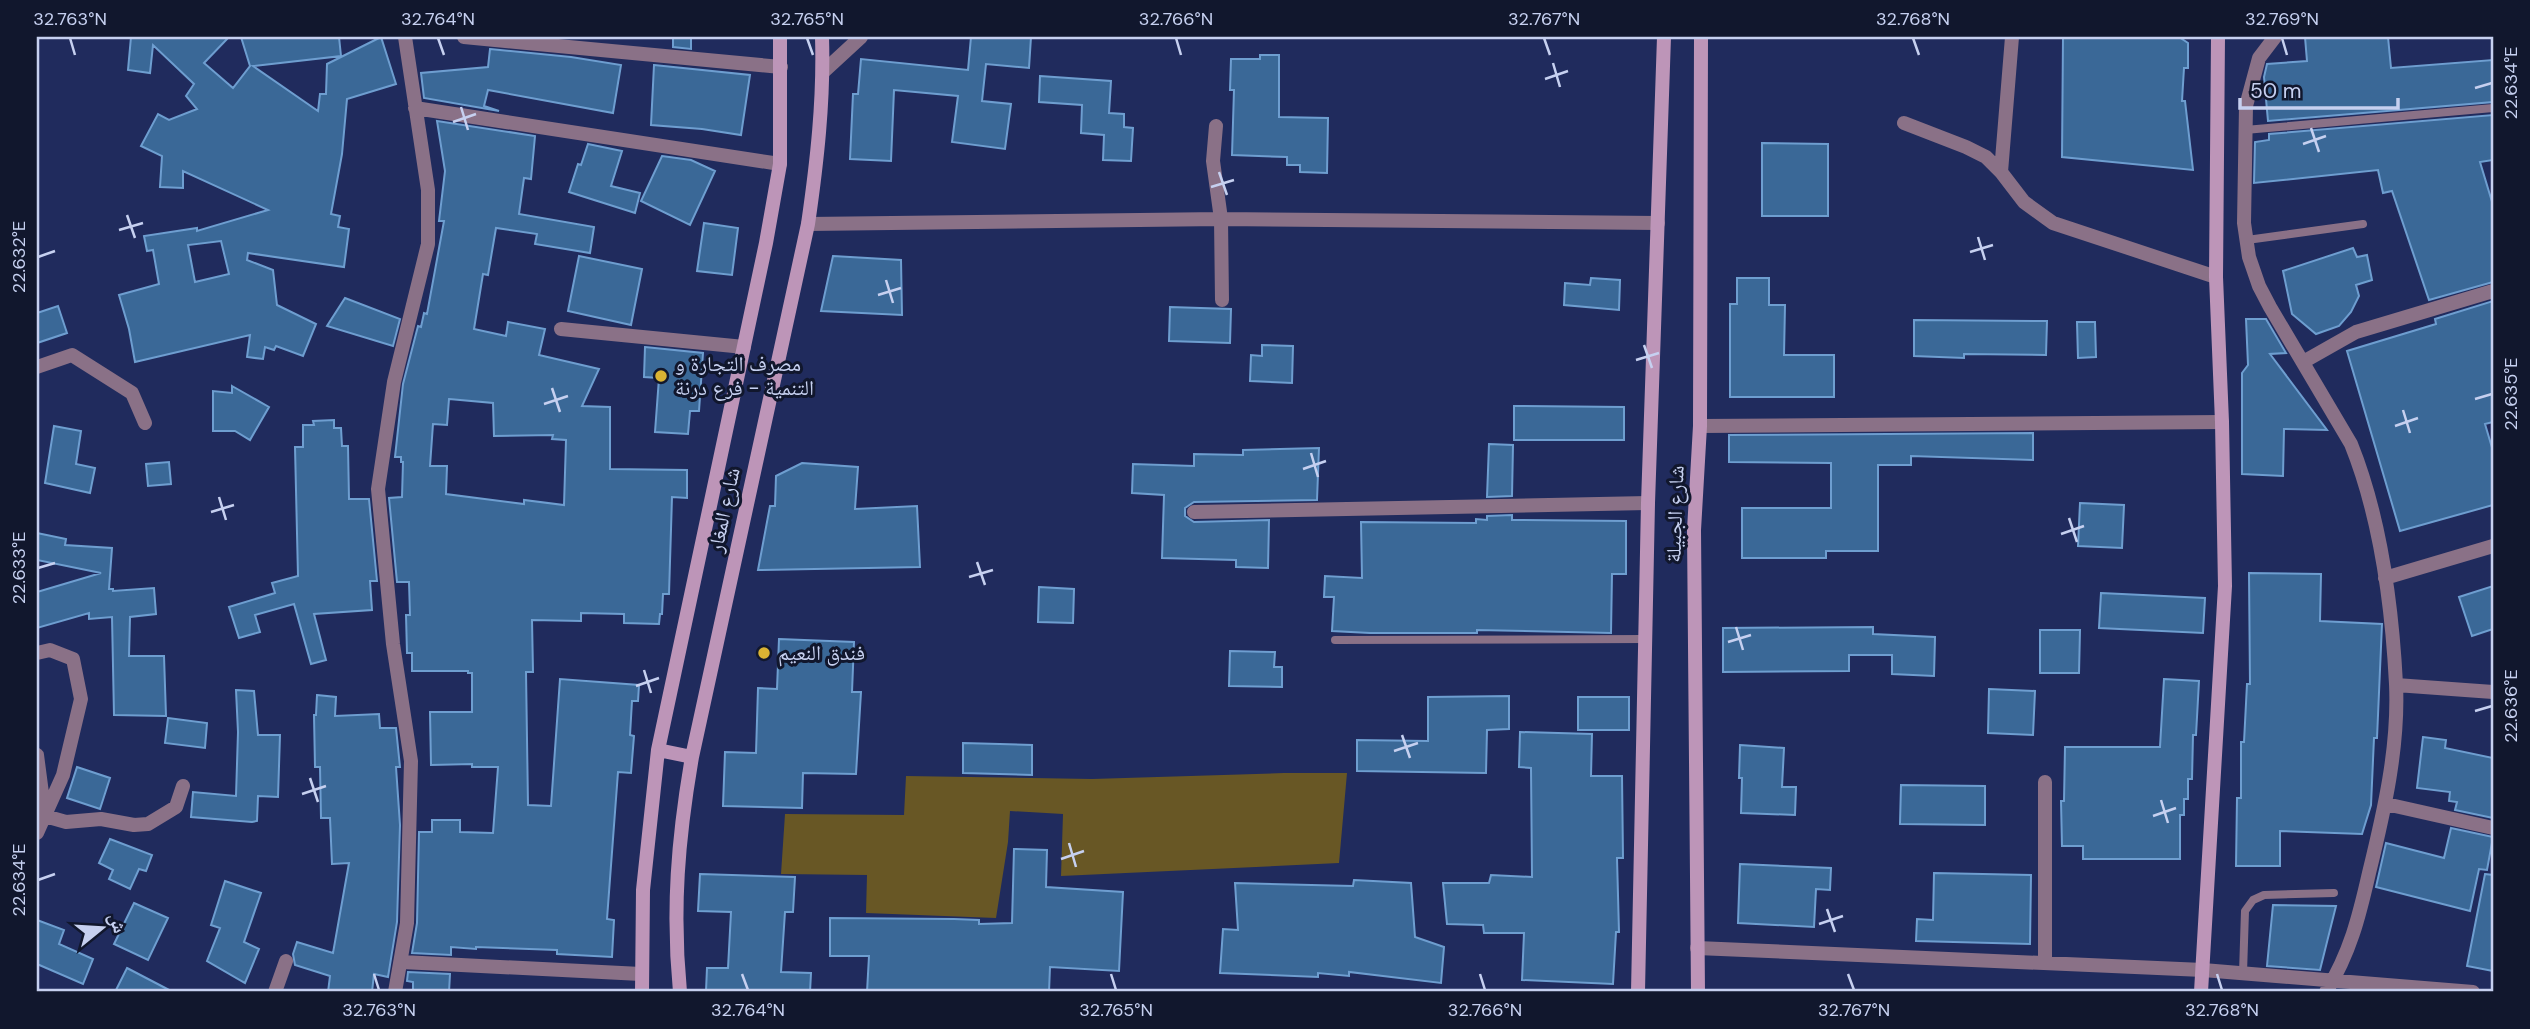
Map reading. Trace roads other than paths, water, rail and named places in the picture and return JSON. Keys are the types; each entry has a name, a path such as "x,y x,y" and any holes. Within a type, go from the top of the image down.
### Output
{"street":[{"path":"395,992 407,923 411,761 393,644 378,489 394,382 428,244 428,190 405,37"},
{"path":"464,37 781,67"},
{"name":"شارع المغار","path":"642,992 643,890 658,750 766,243 780,164 780,37"},
{"name":"شارع المغار","path":"680,992 677,957 677,863 692,757 808,224 819,150 822,37"},
{"path":"823,72 861,37"},
{"path":"1638,992 1648,502 1664,37"},
{"name":"شارع الجبيلة","path":"1698,992 1694,530 1700,426 1701,37"},
{"path":"2001,172 2012,37"},
{"path":"2201,992 2225,586 2216,277 2218,37"},
{"path":"2275,37 2259,58 2246,106 2244,223 2247,240 2259,286 2351,444 2360,468 2369,496 2385,578 2396,685 2386,804 2353,938 2326,992"},
{"path":"415,108 780,164"},
{"path":"1904,123 1976,152 2001,172 2024,202 2053,223 2216,277"},
{"path":"1216,126 1213,161 1221,219 1222,300"},
{"path":"808,224 1221,219 1658,223"},
{"path":"2303,362 2356,332 2493,291"},
{"path":"561,329 744,347"},
{"path":"37,367 72,355 132,393 145,423"},
{"path":"1700,426 2222,422"},
{"path":"1194,512 1648,502"},
{"path":"2385,578 2493,546"},
{"path":"37,653 50,650 73,659 80,699 63,775 37,833"},
{"path":"2396,685 2493,692"},
{"path":"658,750 692,757"},
{"path":"37,755 45,816"},
{"path":"2045,782 2045,963"},
{"path":"45,816 66,822 101,819 134,825 148,824 176,807 183,786"},
{"path":"2386,804 2493,828"},
{"path":"1697,948 2203,970 2473,992"},
{"path":"275,992 286,961"},
{"path":"402,961 642,974"}],"lane":[{"path":"2245,130 2493,108"},
{"path":"2247,240 2363,224"},
{"path":"1335,640 1645,639"},
{"path":"2243,973 2245,911 2253,900 2264,895 2334,893"}],"place":[{"name":"مصرف التجارة و التنمية - فرع درنة","path":"661,376"},
{"name":"فندق النعيم","path":"764,653"}]}
